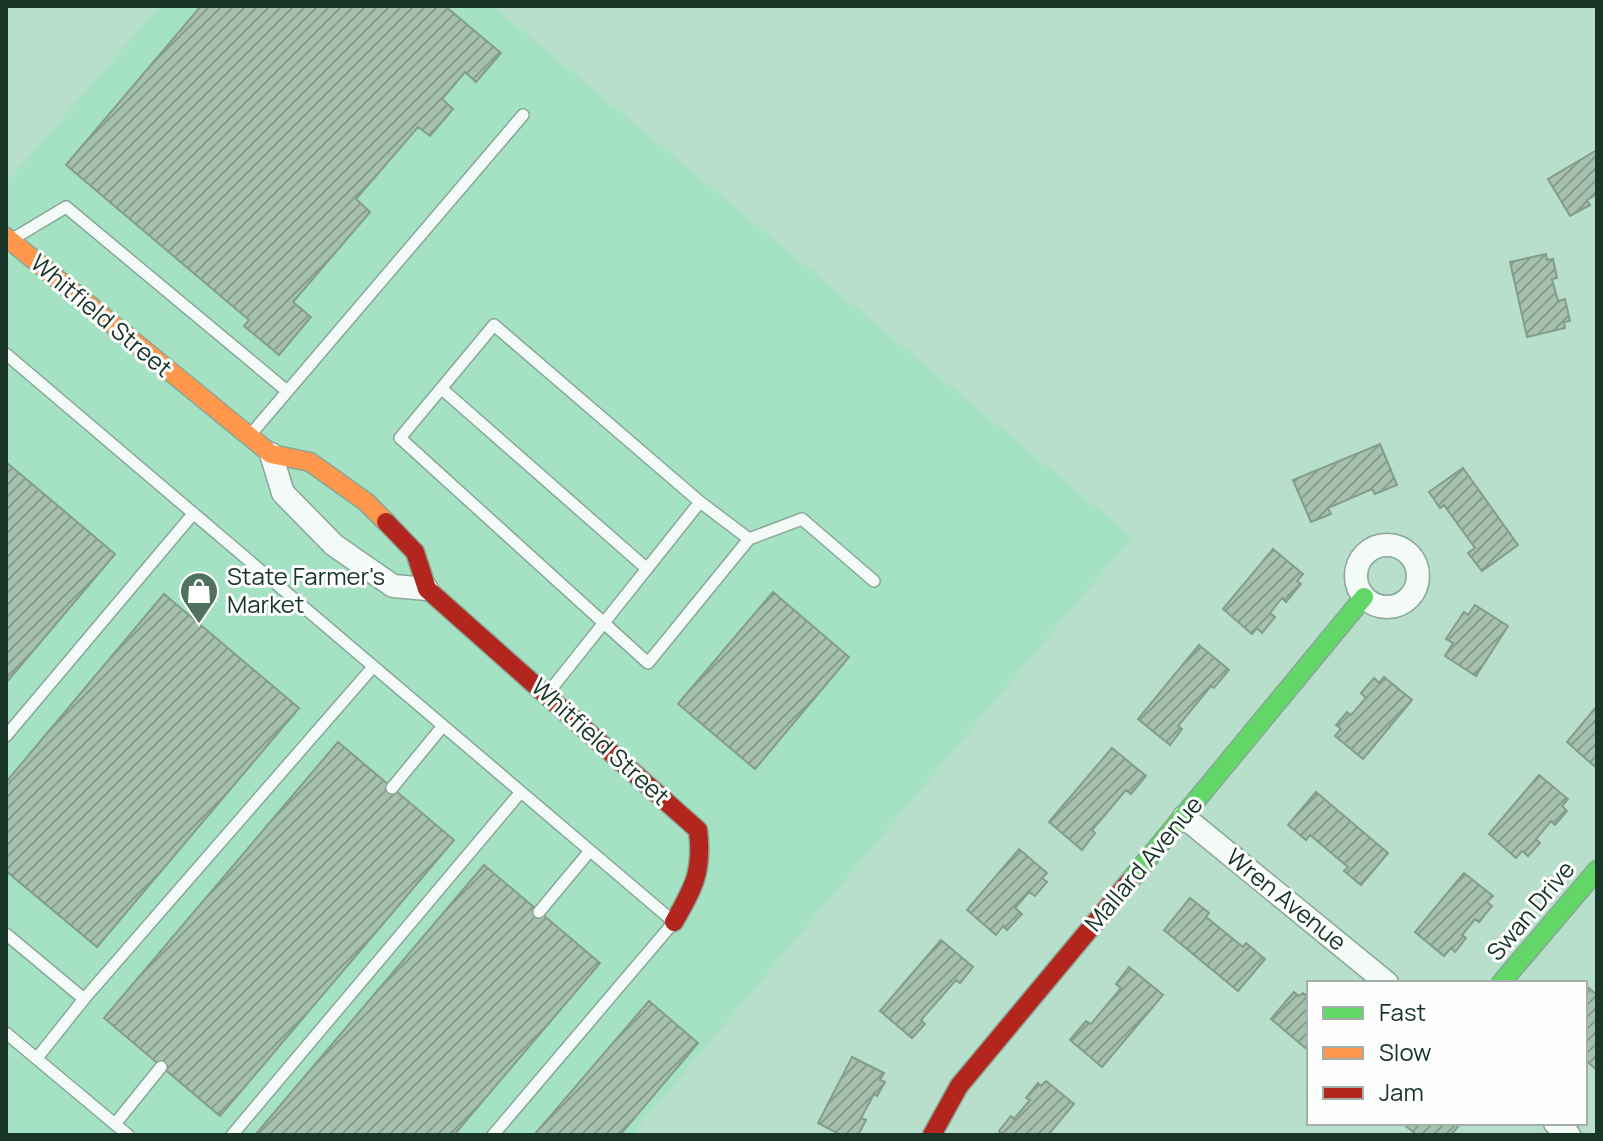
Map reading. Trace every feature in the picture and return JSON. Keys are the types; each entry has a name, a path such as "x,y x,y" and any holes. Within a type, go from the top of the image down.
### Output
{"street":[{"name":"Whitfield Street","path":"8,239 271,454 310,462 366,502 415,552 427,589 698,830 702,855 700,877 674,922"},
{"path":"271,454 283,493 334,545 393,586 427,589"},
{"name":"Mallard Avenue","path":"932,1135 959,1086 1008,1024 1184,817 1364,597"},
{"name":"Wren Avenue","path":"1184,817 1385,981"},
{"name":"Swan Drive","path":"1503,981 1597,870"}],"lane":[{"path":"248,437 523,115"},
{"path":"8,239 66,207 287,391"},
{"path":"749,539 700,502 494,325 400,438 601,624 648,663 749,539 802,519 874,581"},
{"path":"6,354 674,922 493,1135"},
{"path":"442,389 646,568"},
{"path":"547,694 700,502"},
{"path":"6,736 193,514"},
{"path":"37,1058 84,999 373,667"},
{"path":"392,788 442,727"},
{"path":"232,1135 520,793"},
{"path":"539,912 589,852"},
{"path":"6,934 84,999"},
{"path":"6,1033 128,1135"},
{"path":"115,1124 161,1067"}],"shaded area":[{"path":"160,6 493,6 1132,537 632,1135 6,1135 6,183"}],"building":[{"path":"201,6 445,6 501,53 476,82 465,72 442,99 453,109 430,136 418,127 356,199 370,212 293,302 311,317 279,355 244,326 249,320 66,165"},
{"path":"1597,150 1597,194 1587,200 1590,205 1570,216 1548,179"},
{"path":"1546,254 1547,260 1553,259 1557,278 1552,279 1558,301 1565,299 1570,321 1564,322 1565,328 1527,337 1510,262"},
{"path":"1380,444 1397,485 1375,494 1372,489 1328,508 1331,514 1311,522 1293,480"},
{"path":"6,462 115,554 6,683"},
{"path":"1463,468 1518,545 1482,571 1468,553 1475,548 1444,505 1440,508 1429,492"},
{"path":"1273,549 1303,574 1297,581 1301,584 1286,602 1282,598 1270,613 1275,617 1262,633 1257,628 1252,634 1223,609"},
{"path":"773,592 849,657 755,769 678,704"},
{"path":"164,594 299,708 97,947 6,871 6,782"},
{"path":"1475,605 1508,626 1476,676 1445,656 1453,643 1446,639 1464,612 1468,615"},
{"path":"1199,645 1229,670 1214,688 1211,686 1178,726 1182,729 1170,745 1138,719"},
{"path":"1384,677 1412,700 1363,759 1335,736 1341,729 1336,725 1347,712 1351,715 1366,698 1361,693 1374,678 1379,683"},
{"path":"1597,706 1597,763 1594,766 1567,742"},
{"path":"338,742 454,840 220,1116 104,1018"},
{"path":"1112,748 1146,776 1131,794 1126,790 1092,830 1095,833 1082,850 1049,822"},
{"path":"1539,775 1568,799 1562,806 1567,811 1555,825 1551,821 1536,839 1540,843 1528,856 1522,851 1516,858 1489,834"},
{"path":"1316,792 1388,853 1361,885 1344,871 1348,867 1310,835 1306,840 1288,825"},
{"path":"1019,849 1047,873 1042,878 1047,882 1035,896 1029,892 1015,908 1022,914 1007,930 1003,926 996,935 967,910"},
{"path":"484,865 600,963 454,1135 255,1135"},
{"path":"1464,873 1493,896 1487,902 1492,906 1479,922 1475,919 1462,935 1466,938 1455,952 1451,948 1444,956 1415,932"},
{"path":"1190,898 1209,913 1206,917 1243,947 1246,943 1265,959 1238,991 1164,930"},
{"path":"941,940 973,967 960,983 956,980 921,1020 925,1024 912,1038 880,1011"},
{"path":"1129,967 1163,995 1102,1067 1070,1040 1086,1021 1091,1024 1121,988 1116,984"},
{"path":"1587,987 1597,995 1597,1070 1587,1062"},
{"path":"1294,992 1307,996 1307,1049 1271,1019"},
{"path":"649,1001 698,1043 620,1135 534,1135"},
{"path":"852,1057 884,1073 880,1080 885,1082 877,1096 874,1094 861,1118 866,1120 858,1135 841,1135 818,1123"},
{"path":"1046,1081 1074,1104 1048,1135 1002,1135 999,1131 1011,1116 1014,1119 1030,1100 1026,1098 1038,1083 1041,1086"},
{"path":"1404,1125 1459,1125 1451,1135 1417,1135"}],"traffic: fast":[{"path":"1128,883 1364,597"},
{"path":"1503,981 1597,870"}],"traffic: slow":[{"path":"6,237 271,454 310,462 366,502 386,522"}],"traffic: jam":[{"path":"386,522 415,552 427,589 698,830 698,868 687,899 674,922"},
{"path":"932,1135 959,1086 1128,883"}],"place":[{"name":"State Farmer's Market","path":"199,625"}]}
